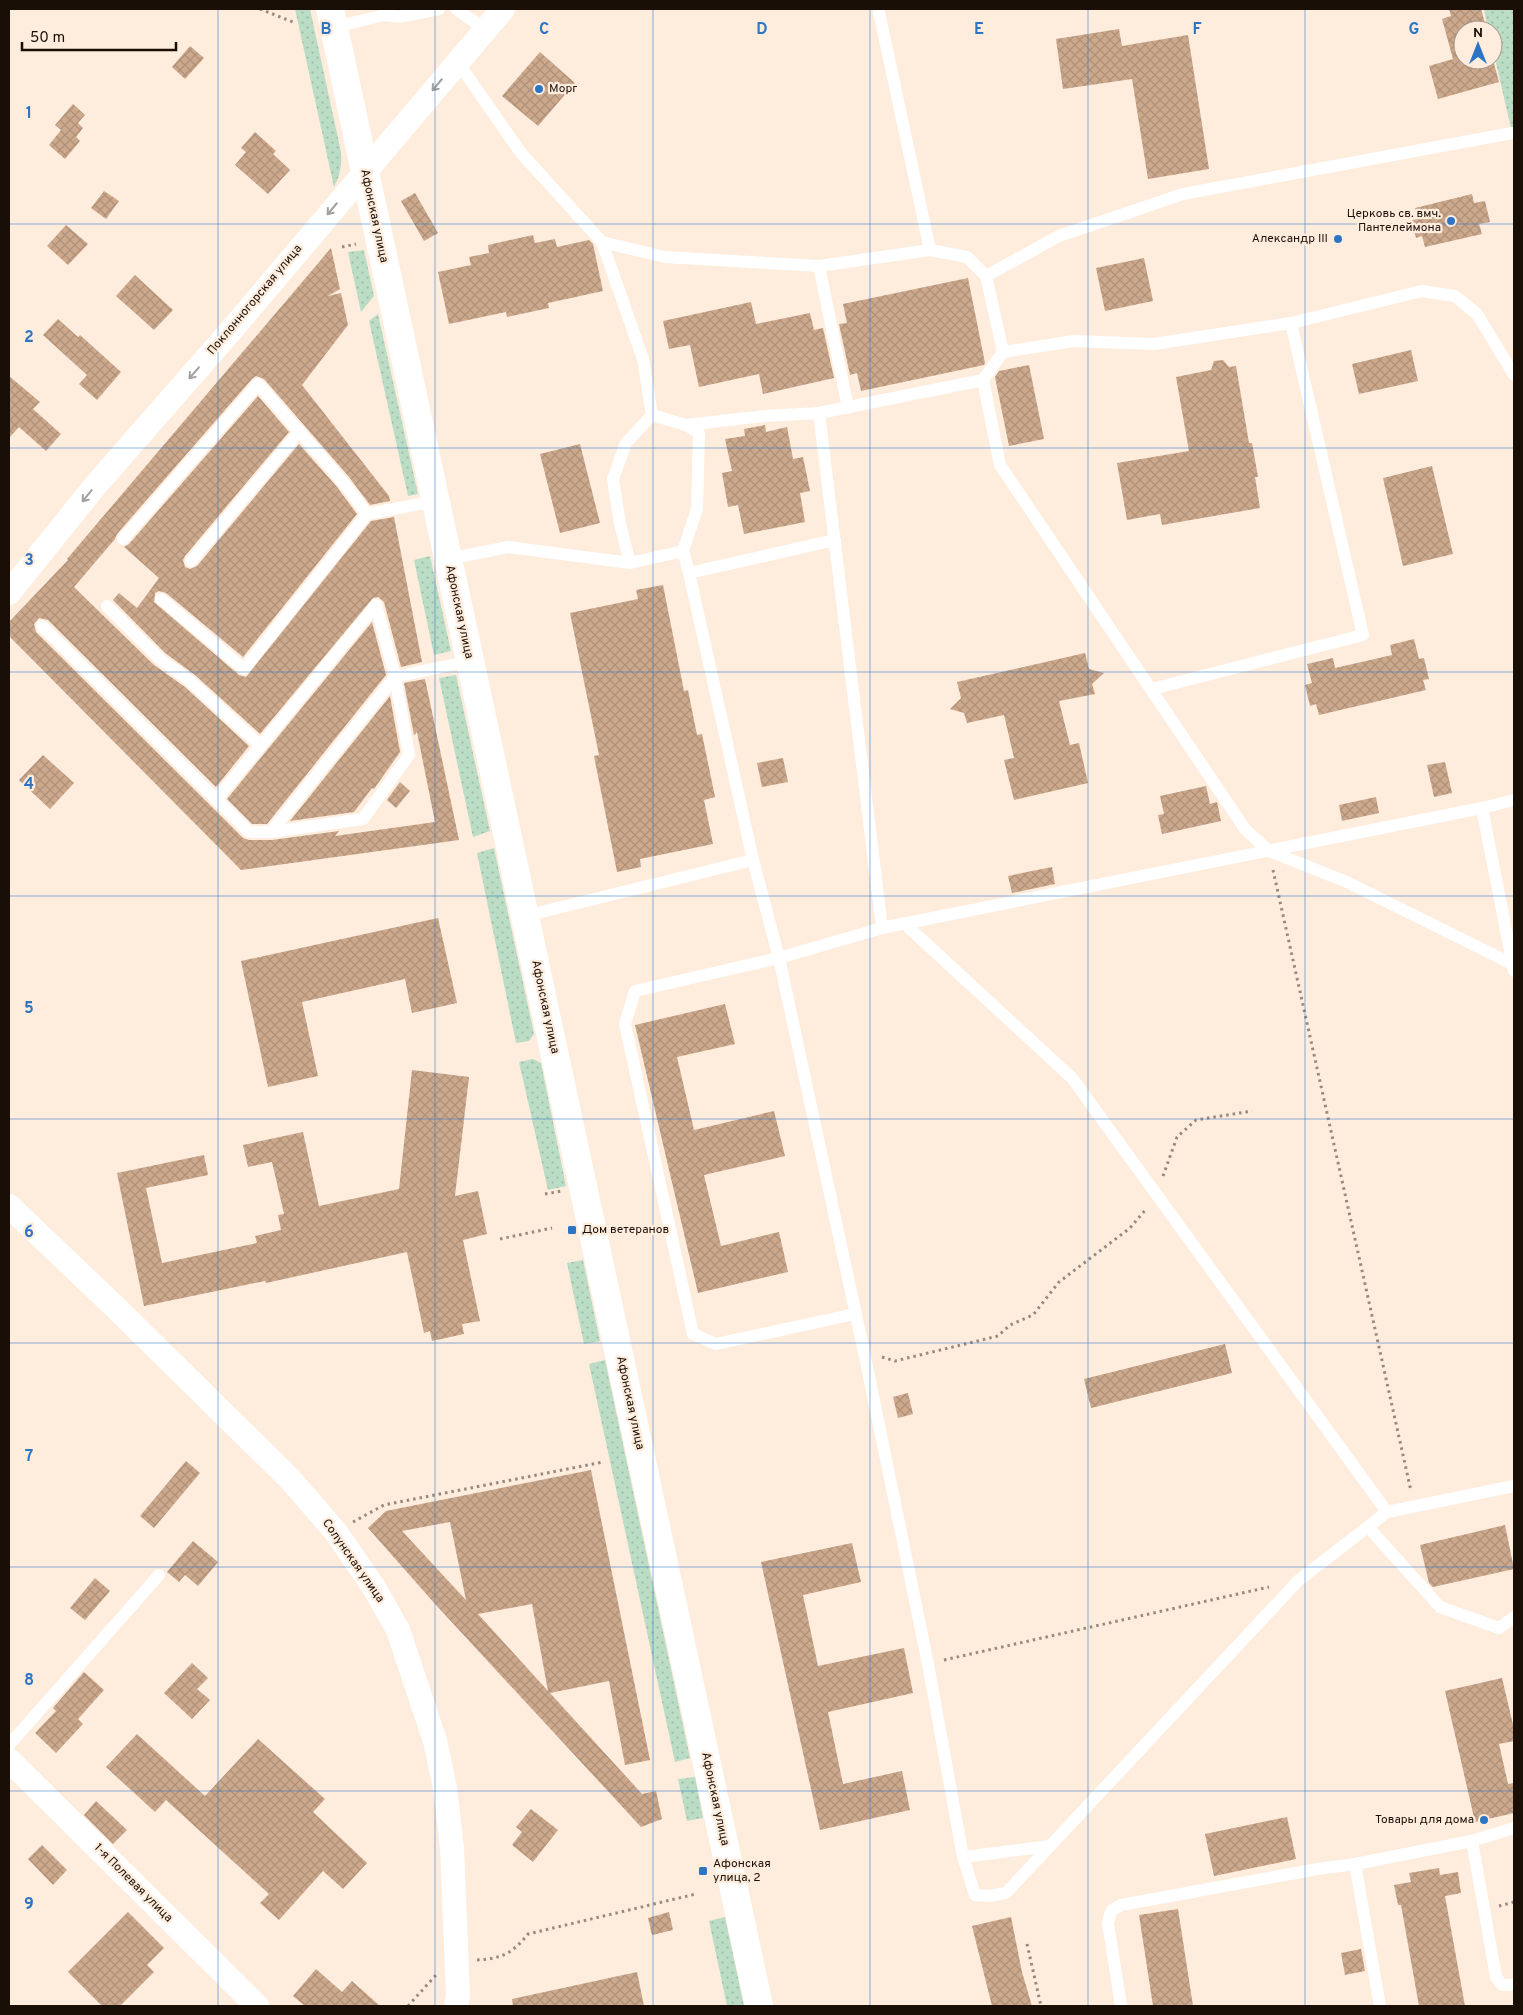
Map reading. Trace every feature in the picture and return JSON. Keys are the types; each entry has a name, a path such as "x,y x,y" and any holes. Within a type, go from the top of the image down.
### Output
{"street":[{"name":"Поклонногорская улица","path":"9,593 95,486 234,327 503,9"},
{"name":"Афонская улица","path":"332,18 759,2006"},
{"name":"Солунская улица","path":"9,1206 290,1479 335,1531 374,1586 398,1630 435,1741 445,1788 452,1848 458,1996 456,2006"},
{"name":"1-я Полевая улица","path":"9,1760 257,2006"}],"lane":[{"path":"332,18 384,12 399,17 439,9"},
{"path":"456,9 485,29"},
{"path":"879,12 930,250"},
{"path":"455,64 466,74 521,153 602,242 643,359 652,415"},
{"path":"986,276 1059,236 1183,194 1512,133"},
{"path":"602,242 665,257 819,266 930,250 967,257 986,276 1003,352"},
{"path":"819,266 848,408"},
{"path":"686,425 764,416 818,413 983,380 1003,352 1074,342 1154,344 1291,323 1422,291 1455,296 1476,314 1514,375"},
{"path":"1152,689 1363,635 1291,323"},
{"path":"983,380 1000,464 1245,829 1269,851 1348,882 1513,967"},
{"path":"123,539 258,384 343,482 367,514"},
{"path":"818,413 882,928"},
{"path":"652,415 686,425 699,433 697,509 683,551 690,573 754,860 779,958 864,1352 928,1664 963,1858 975,1895 989,1896 1006,1893 1299,1580 1387,1512 1514,1486"},
{"path":"630,564 620,524 613,479 626,443 652,415"},
{"path":"191,561 299,432"},
{"path":"161,598 244,669 367,514 436,501"},
{"path":"690,573 835,540"},
{"path":"448,559 508,547 630,564 683,551"},
{"path":"42,626 216,800 249,832 271,832 363,818 409,755 395,677 376,605 216,800"},
{"path":"106,606 160,659 190,681 261,746"},
{"path":"271,832 395,677 470,661"},
{"path":"855,1314 716,1344 693,1334 625,1024 635,991 779,958 882,928 906,925 1514,800"},
{"path":"1482,808 1513,967"},
{"path":"525,916 754,860"},
{"path":"906,925 1072,1078 1387,1512"},
{"path":"1368,1527 1440,1607 1498,1628 1514,1617"},
{"path":"9,1745 160,1575"},
{"path":"1121,2006 1108,1923 1111,1911 1122,1905 1472,1841 1514,1828"},
{"path":"1472,1841 1496,1978 1502,1985 1514,1985"},
{"path":"963,1858 1050,1846"},
{"path":"1354,1864 1380,2006"}],"path":[{"path":"260,9 294,22"},
{"path":"342,247 364,242"},
{"path":"1269,851 1414,1507"},
{"path":"864,1352 895,1361 998,1336 1010,1325 1033,1315 1059,1282 1130,1228 1157,1195 1177,1137 1196,1120 1252,1111"},
{"path":"545,1194 566,1190"},
{"path":"500,1239 552,1228"},
{"path":"335,1531 384,1505 603,1462"},
{"path":"928,1664 1299,1580"},
{"path":"408,2006 434,1977 456,1961 493,1960 517,1948 528,1934 696,1894"},
{"path":"1027,1944 1041,2006"}],"green space":[{"path":"295,9 310,9 341,152 340,170 334,187"},
{"path":"1484,9 1514,9 1514,141 1498,70 1503,70 1503,20 1486,20"},
{"path":"364,250 374,296 361,312 348,252"},
{"path":"378,314 418,494 408,496 369,321"},
{"path":"430,556 451,651 434,655 414,560"},
{"path":"456,675 490,831 473,837 439,678"},
{"path":"494,848 534,1034 529,1041 516,1043 477,853"},
{"path":"533,1059 541,1063 566,1186 548,1190 519,1062"},
{"path":"583,1260 600,1341 584,1344 567,1263"},
{"path":"605,1360 690,1758 675,1762 589,1364"},
{"path":"695,1777 703,1818 687,1821 678,1779"},
{"path":"725,1917 744,2006 727,2006 709,1921"}],"building":[{"path":"1449,9 1481,9 1484,20 1453,20 1453,59 1442,19 1451,16"},
{"path":"1119,29 1122,46 1188,35 1209,169 1148,179 1132,79 1063,89 1056,39"},
{"path":"190,46 204,58 185,79 172,67"},
{"name":"Морг","path":"540,52 575,83 538,126 502,96"},
{"path":"1453,59 1453,70 1496,70 1499,82 1438,99 1429,66"},
{"path":"73,104 85,115 78,123 83,128 76,137 80,141 65,159 49,145 61,130 55,125"},
{"path":"255,132 276,151 273,154 290,170 268,194 235,165 246,152 241,148"},
{"path":"104,191 119,201 106,219 91,208"},
{"path":"415,193 438,233 424,241 401,201"},
{"name":"Церковь св. вмч. Пантелеймона","path":"1472,194 1474,203 1485,201 1490,222 1479,224 1482,234 1425,247 1422,236 1416,238 1412,220 1418,219 1415,208"},
{"path":"66,225 88,244 68,265 47,246"},
{"path":"533,235 535,243 555,239 557,247 589,240 593,244 603,291 548,303 549,308 507,317 506,312 449,324 438,272 471,265 469,257 489,253 488,245"},
{"path":"331,248 340,289 328,296 341,293 348,325 302,385 389,496 390,501 370,505 349,477 264,379 256,376 117,534 115,539 74,587 154,665 185,687 249,746 216,787 48,620 39,618 34,624 36,632 243,838 249,840 272,840 339,831 335,836 435,822 417,732 414,735 404,683 425,679 459,840 241,870 9,636 9,622 68,560"},
{"path":"1144,258 1153,301 1105,311 1096,268"},
{"path":"135,275 173,310 154,330 116,296"},
{"path":"968,278 984,365 861,391 857,373 850,375 839,324 847,323 843,304"},
{"path":"751,302 756,324 810,313 814,330 823,328 834,378 763,394 759,374 699,387 690,345 669,349 663,321"},
{"path":"58,319 78,337 80,335 121,372 97,400 79,384 87,375 43,335"},
{"path":"1411,350 1418,381 1359,394 1352,364"},
{"path":"1223,360 1229,367 1236,366 1249,443 1252,443 1258,477 1255,477 1260,508 1162,525 1160,514 1127,520 1117,463 1189,451 1176,377 1211,370 1214,361"},
{"path":"1029,365 1044,439 1009,446 995,377 999,371"},
{"path":"9,376 40,402 33,409 61,434 46,451 19,427 9,438"},
{"path":"258,396 289,432 185,556 183,560 185,567 190,569 197,566 299,444 337,487 357,514 243,657 166,593 159,591 155,593 154,602 239,675 246,677 371,521 394,517 422,662 401,667 384,602 378,597 373,598 260,734 195,675 165,653 113,600 119,593 137,608 159,578 124,547 129,544"},
{"path":"765,425 766,432 787,427 793,459 803,457 810,491 800,493 805,522 744,534 738,505 728,507 722,473 732,471 725,439 745,436 744,429"},
{"path":"580,444 600,523 560,533 540,454"},
{"path":"1432,466 1453,554 1403,566 1383,478"},
{"path":"663,585 684,691 688,690 697,735 702,734 715,797 704,800 713,844 640,859 641,867 617,872 594,756 599,755 570,613 638,599 636,590"},
{"path":"372,622 386,675 267,824 252,824 227,799"},
{"path":"1414,639 1419,659 1424,658 1429,679 1423,680 1426,690 1319,715 1316,704 1310,706 1305,685 1312,683 1307,664 1333,658 1335,668 1392,655 1390,645"},
{"path":"1085,653 1089,669 1104,673 1092,684 1095,694 1059,701 1070,745 1079,743 1088,783 1014,800 1004,760 1014,758 1004,715 967,723 964,713 950,709 961,698 957,682"},
{"path":"390,696 400,752 374,789 372,788 354,812 290,821"},
{"path":"43,755 74,783 50,809 19,780"},
{"path":"783,758 788,782 762,787 757,763"},
{"path":"1445,762 1452,793 1434,797 1427,765"},
{"path":"400,782 410,791 396,808 387,800"},
{"path":"1206,786 1210,804 1217,802 1221,821 1162,834 1158,815 1164,814 1160,796"},
{"path":"1376,797 1379,813 1342,821 1339,805"},
{"path":"1052,867 1055,884 1012,893 1008,876"},
{"path":"438,918 457,1003 412,1013 405,979 302,1002 318,1076 268,1087 241,961"},
{"path":"725,1004 735,1044 677,1057 694,1130 774,1111 785,1156 704,1175 721,1246 779,1232 788,1272 698,1293 635,1025"},
{"path":"412,1070 469,1077 455,1196 478,1191 487,1234 463,1240 480,1321 462,1324 464,1334 432,1341 430,1331 424,1333 407,1252 266,1283 265,1281 144,1306 117,1173 204,1155 208,1175 146,1188 162,1263 257,1243 255,1236 281,1230 278,1215 284,1214 272,1162 248,1167 243,1145 303,1132 319,1206 399,1189"},
{"path":"1225,1344 1232,1373 1091,1408 1084,1379"},
{"path":"908,1393 913,1414 898,1418 893,1397"},
{"path":"186,1461 200,1473 154,1528 140,1516"},
{"path":"591,1470 650,1760 625,1765 609,1681 550,1693 642,1794 656,1791 662,1819 641,1827 435,1604 368,1528 386,1511","holes":["450,1522 466,1600 402,1531","532,1604 548,1691 478,1614"]},
{"path":"1505,1525 1514,1569 1433,1587 1429,1583 1420,1545"},
{"path":"193,1541 218,1562 198,1586 185,1575 179,1582 167,1572"},
{"path":"852,1543 861,1582 803,1595 818,1666 904,1648 913,1693 828,1712 843,1784 902,1771 910,1810 820,1830 761,1562"},
{"path":"95,1578 110,1591 85,1620 70,1608"},
{"path":"192,1663 208,1678 197,1689 210,1700 192,1719 164,1693"},
{"path":"84,1672 104,1690 78,1719 83,1724 56,1753 35,1733 56,1711 53,1708"},
{"path":"1502,1678 1514,1729 1514,1741 1499,1744 1508,1784 1514,1783 1514,1813 1475,1822 1445,1691"},
{"path":"137,1734 205,1796 258,1739 325,1799 313,1812 367,1863 343,1889 323,1871 279,1920 260,1903 269,1894 166,1800 155,1812 106,1767"},
{"path":"96,1801 127,1830 113,1844 84,1815"},
{"path":"531,1809 558,1830 533,1862 512,1845 522,1832 516,1827"},
{"path":"1287,1817 1296,1859 1214,1876 1205,1834"},
{"path":"42,1845 67,1870 53,1885 28,1859"},
{"path":"1439,1868 1440,1875 1458,1872 1461,1893 1445,1896 1465,2006 1419,2006 1401,1905 1398,1905 1394,1885 1411,1882 1409,1873"},
{"path":"1178,1909 1193,2006 1153,2006 1139,1915"},
{"path":"128,1912 164,1948 147,1965 154,1972 120,2006 102,2006 68,1972"},
{"path":"669,1912 673,1930 652,1935 648,1918"},
{"path":"1011,1917 1022,1972 1032,2006 992,2006 972,1926"},
{"path":"1361,1949 1365,1971 1345,1975 1341,1953"},
{"path":"316,1969 342,1992 352,1981 380,2006 305,2006 293,1996"},
{"path":"637,1972 644,2006 513,2006 512,1999"}],"place":[{"name":"Морг","path":"539,89"},
{"name":"Церковь св. вмч. Пантелеймона","path":"1451,221"},
{"name":"Александр III","path":"1338,239"},
{"name":"Дом ветеранов","path":"572,1230"},
{"name":"Товары для дома","path":"1484,1820"},
{"name":"Афонская улица, 2","path":"703,1871"}]}
